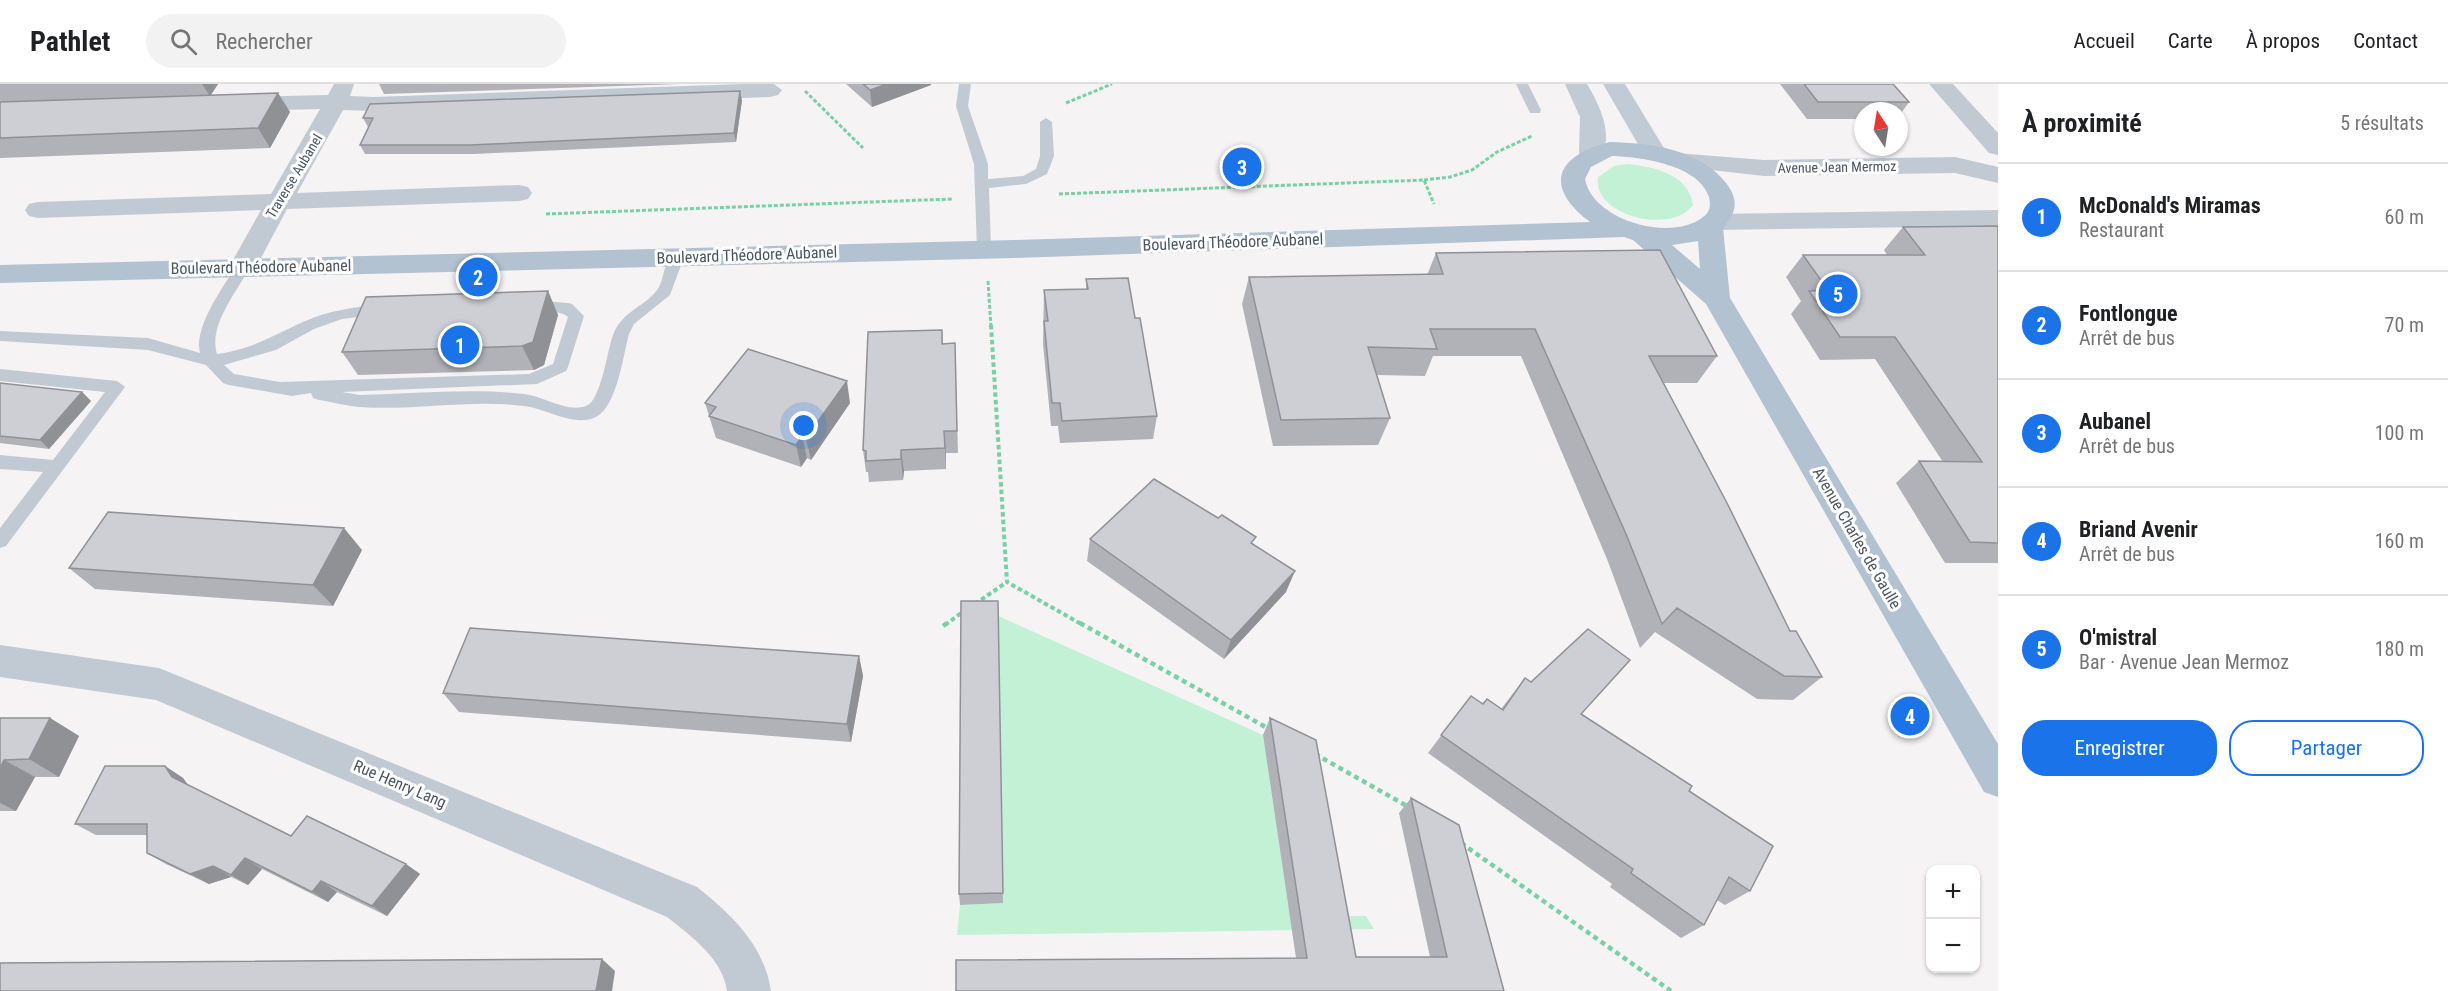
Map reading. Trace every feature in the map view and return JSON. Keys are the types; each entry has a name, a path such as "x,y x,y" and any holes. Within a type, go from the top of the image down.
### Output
{"main road":[{"path":"1576,84 1588,105 1596,127 1591,153 1621,149 1665,156"},
{"path":"1614,84 1665,156"},
{"name":"Boulevard Théodore Aubanel","path":"1494,233 1541,216 1561,201 1572,185 1572,172 1578,162 1591,153"},
{"name":"Avenue Charles de Gaulle","path":"1665,156 1712,182 1721,197 1722,211 1713,225 1716,298"},
{"path":"1572,185 1578,197 1588,208 1634,231 1668,237 1692,235 1713,225"},
{"name":"Boulevard Théodore Aubanel","path":"0,274 1634,231"},
{"name":"Avenue Charles de Gaulle","path":"1634,231 1716,298 1998,779"}],"street":[{"path":"1940,84 1998,148"},
{"path":"212,105 340,93 373,104 770,90"},
{"name":"Traverse Aubanel","path":"243,267 264,225 280,202 340,93"},
{"name":"Avenue Jean Mermoz","path":"1665,156 1764,168 1955,165 1998,175"},
{"path":"38,210 519,193"},
{"path":"1713,225 1998,218"},
{"name":"Rue Henry Lang","path":"0,661 159,684 682,902 722,934 749,981 749,991"}],"lane":[{"path":"965,84 962,106 981,164 984,249"},
{"path":"1522,84 1535,111"},
{"path":"982,190 1026,180 1042,171 1047,156 1046,122"},
{"path":"243,267 208,328 206,345 211,361 230,379 360,402 497,398 527,400 572,413 591,412 603,401 621,334 628,321 665,291 677,257"},
{"path":"280,388 531,380 545,376 560,367 576,316 567,308 551,304 517,305"},
{"path":"0,336 148,344 211,361 251,352 309,325 341,314 402,309"},
{"path":"0,375 117,387 0,541"},
{"path":"0,462 57,467"}],"path":[{"path":"1046,122 1064,104 1112,84"},
{"path":"803,88 863,148"},
{"path":"1054,195 1424,180 1450,177 1472,170 1497,152 1526,141 1537,130 1535,111"},
{"path":"1424,180 1437,210"},
{"path":"544,214 982,190"},
{"path":"988,278 1007,582"},
{"path":"943,626 1007,582"},
{"path":"1007,582 1273,731"},
{"path":"1314,754 1416,811"},
{"path":"1455,839 1671,991"}],"green space":[{"path":"1627,164 1648,167 1669,174 1685,186 1693,205 1683,214 1668,219 1652,220 1620,211 1607,202 1599,191 1598,177 1614,166"},
{"path":"998,616 1263,735 1288,904 1331,916 1366,916 1374,929 957,935 960,905 1002,903"}],"building":[{"path":"863,84 887,84 870,90"},
{"path":"1804,84 1893,84 1909,102 1854,102 1818,102"},
{"path":"740,91 734,133 470,145 360,145 373,118 363,118 370,104"},
{"path":"278,93 258,128 0,138 0,102"},
{"path":"1998,226 1998,543 1970,542 1919,461 1982,462 1895,337 1840,337 1809,291 1828,290 1803,255 1925,255 1903,227"},
{"path":"1660,250 1717,356 1649,356 1727,503 1790,631 1796,631 1822,677 1784,676 1677,608 1662,624 1626,534 1535,329 1430,329 1437,349 1368,347 1390,418 1281,420 1249,277 1443,274 1436,253"},
{"path":"1128,278 1135,318 1140,318 1157,416 1062,421 1060,403 1052,403 1044,321 1048,321 1044,290 1088,289 1086,279"},
{"path":"548,291 533,342 522,346 342,352 366,297"},
{"path":"942,330 942,344 955,343 957,431 944,431 945,448 901,450 901,459 866,461 866,451 863,450 868,332"},
{"path":"748,349 847,381 806,438 802,436 796,445 709,416 716,407 705,403"},
{"path":"0,383 82,392 40,440 0,436"},
{"path":"1154,479 1218,518 1222,515 1256,537 1251,543 1295,571 1231,640 1090,539"},
{"path":"108,512 344,528 313,585 69,568"},
{"path":"961,601 998,601 1003,893 959,894"},
{"path":"470,628 859,656 847,724 443,693"},
{"path":"1588,629 1630,660 1581,714 1692,786 1689,791 1773,846 1750,891 1729,877 1704,925 1631,873 1633,869 1441,735 1471,696 1483,704 1487,699 1503,710 1525,678 1531,682"},
{"path":"0,718 50,718 29,759 4,760 0,768"},
{"path":"1270,718 1316,740 1356,957 1447,957 1411,798 1459,825 1504,991 956,991 956,960 1307,958"},
{"path":"105,766 165,766 172,777 291,836 307,816 406,864 372,906 321,881 312,892 245,858 231,875 213,866 190,874 147,853 147,824 75,824"},
{"path":"602,959 596,991 0,991 0,963"}],"place":[{"name":"Aubanel","path":"1242,167"},
{"name":"Fontlongue","path":"478,277"},
{"name":"O'mistral","path":"1838,294"},
{"name":"McDonald's Miramas","path":"460,345"},
{"name":"Briand Avenir","path":"1910,716"}]}
